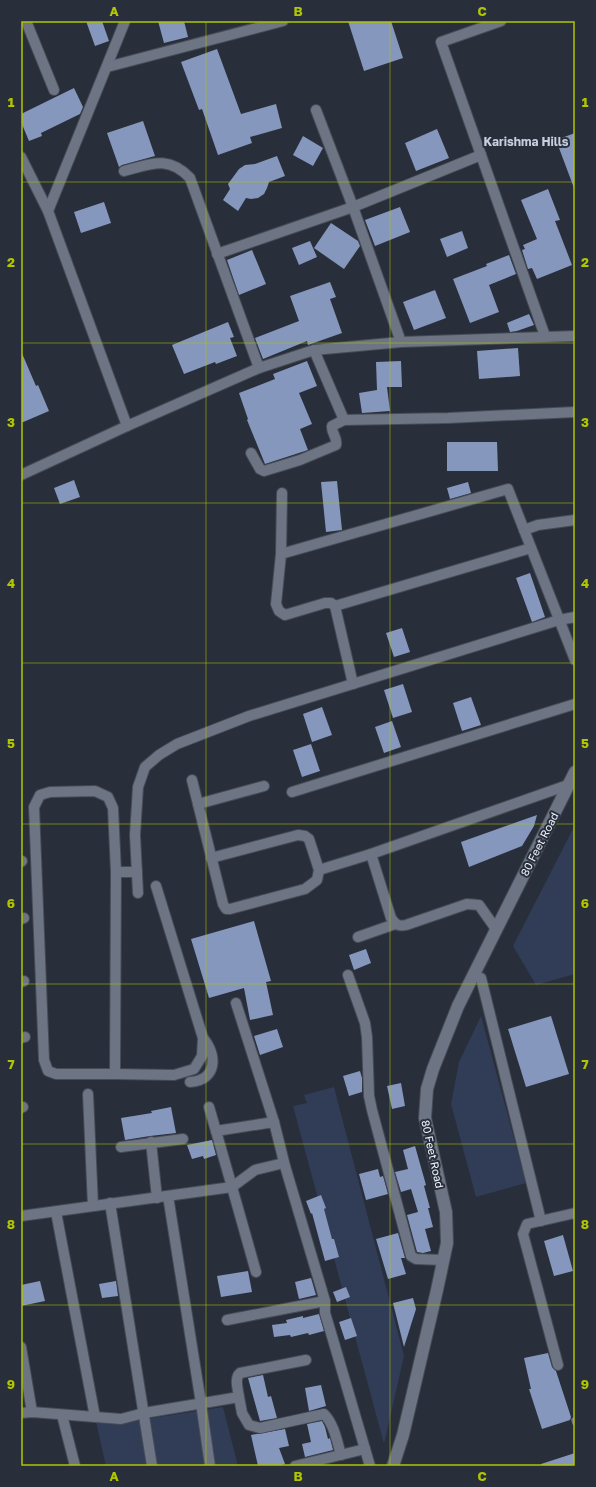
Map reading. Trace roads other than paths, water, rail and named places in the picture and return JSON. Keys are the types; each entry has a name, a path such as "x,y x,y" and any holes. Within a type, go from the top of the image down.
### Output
{"main road":[{"name":"80 Feet Road","path":"401,1466 412,1430 454,1244 453,1210 434,1127 433,1100 437,1081 465,1009 572,787 575,772"},
{"name":"80 Feet Road","path":"393,1466 403,1435 447,1242 447,1224 443,1199 426,1128 425,1109 427,1089 433,1069 458,1006 496,929 572,787"}],"street":[{"path":"26,21 54,90"},
{"path":"48,211 125,21"},
{"path":"107,67 283,21"},
{"path":"501,21 441,42 546,336"},
{"path":"316,110 353,207 401,342"},
{"path":"217,254 353,207 481,155"},
{"path":"21,157 48,211 127,426"},
{"path":"124,171 156,163 173,164 190,178 259,368"},
{"path":"21,475 127,426 259,368 314,350 401,342 575,336"},
{"path":"314,350 344,420"},
{"path":"251,453 260,469 264,471 300,460 336,445 337,442 332,426 344,420 448,418 575,412"},
{"path":"282,554 508,489 575,660"},
{"path":"282,493 282,554 276,604 279,611 285,615 325,603 331,603 336,606 532,548"},
{"path":"524,530 538,525 575,520"},
{"path":"336,606 353,684"},
{"path":"138,893 135,835 138,787 145,767 158,755 177,744 249,716 559,620 575,617"},
{"path":"292,792 575,704"},
{"path":"192,780 211,858 223,904 226,908 230,909 305,889 317,880 319,870 309,839 305,836 298,835 211,858"},
{"path":"198,804 264,786"},
{"path":"319,870 572,787"},
{"path":"115,1074 116,872 113,808 108,797 95,791 50,792 40,795 34,807 44,1060 48,1071 56,1074 174,1075 194,1069 202,1056 203,1038 156,886"},
{"path":"371,854 391,918 395,924"},
{"path":"116,872 137,872"},
{"path":"358,937 395,924 401,926 406,925 467,904 479,905 496,929"},
{"path":"348,975 365,1023 368,1043 369,1096 372,1110 411,1256 416,1259 443,1260"},
{"path":"481,978 541,1221"},
{"path":"236,1003 274,1122 284,1163 325,1301 325,1313 370,1466"},
{"path":"190,1082 196,1082 205,1078 211,1072 213,1062 209,1045 203,1038"},
{"path":"88,1094 93,1206"},
{"path":"209,1107 256,1272"},
{"path":"216,1131 274,1122"},
{"path":"121,1147 150,1142 183,1139"},
{"path":"150,1142 157,1198"},
{"path":"21,1216 232,1187 255,1170 284,1163"},
{"path":"168,1196 202,1403 210,1466"},
{"path":"110,1204 152,1466"},
{"path":"56,1212 95,1418"},
{"path":"558,1365 523,1234 527,1224 575,1213"},
{"path":"227,1320 325,1301"},
{"path":"21,1346 32,1412"},
{"path":"306,1360 240,1373 237,1375 242,1413 249,1425 260,1428 324,1414 329,1419 341,1455"},
{"path":"21,1413 32,1412 121,1419 144,1413 239,1397"},
{"path":"62,1415 76,1466"},
{"path":"295,1466 365,1449"}],"district":[{"name":"Karishma Hills","path":"526,141"}]}
